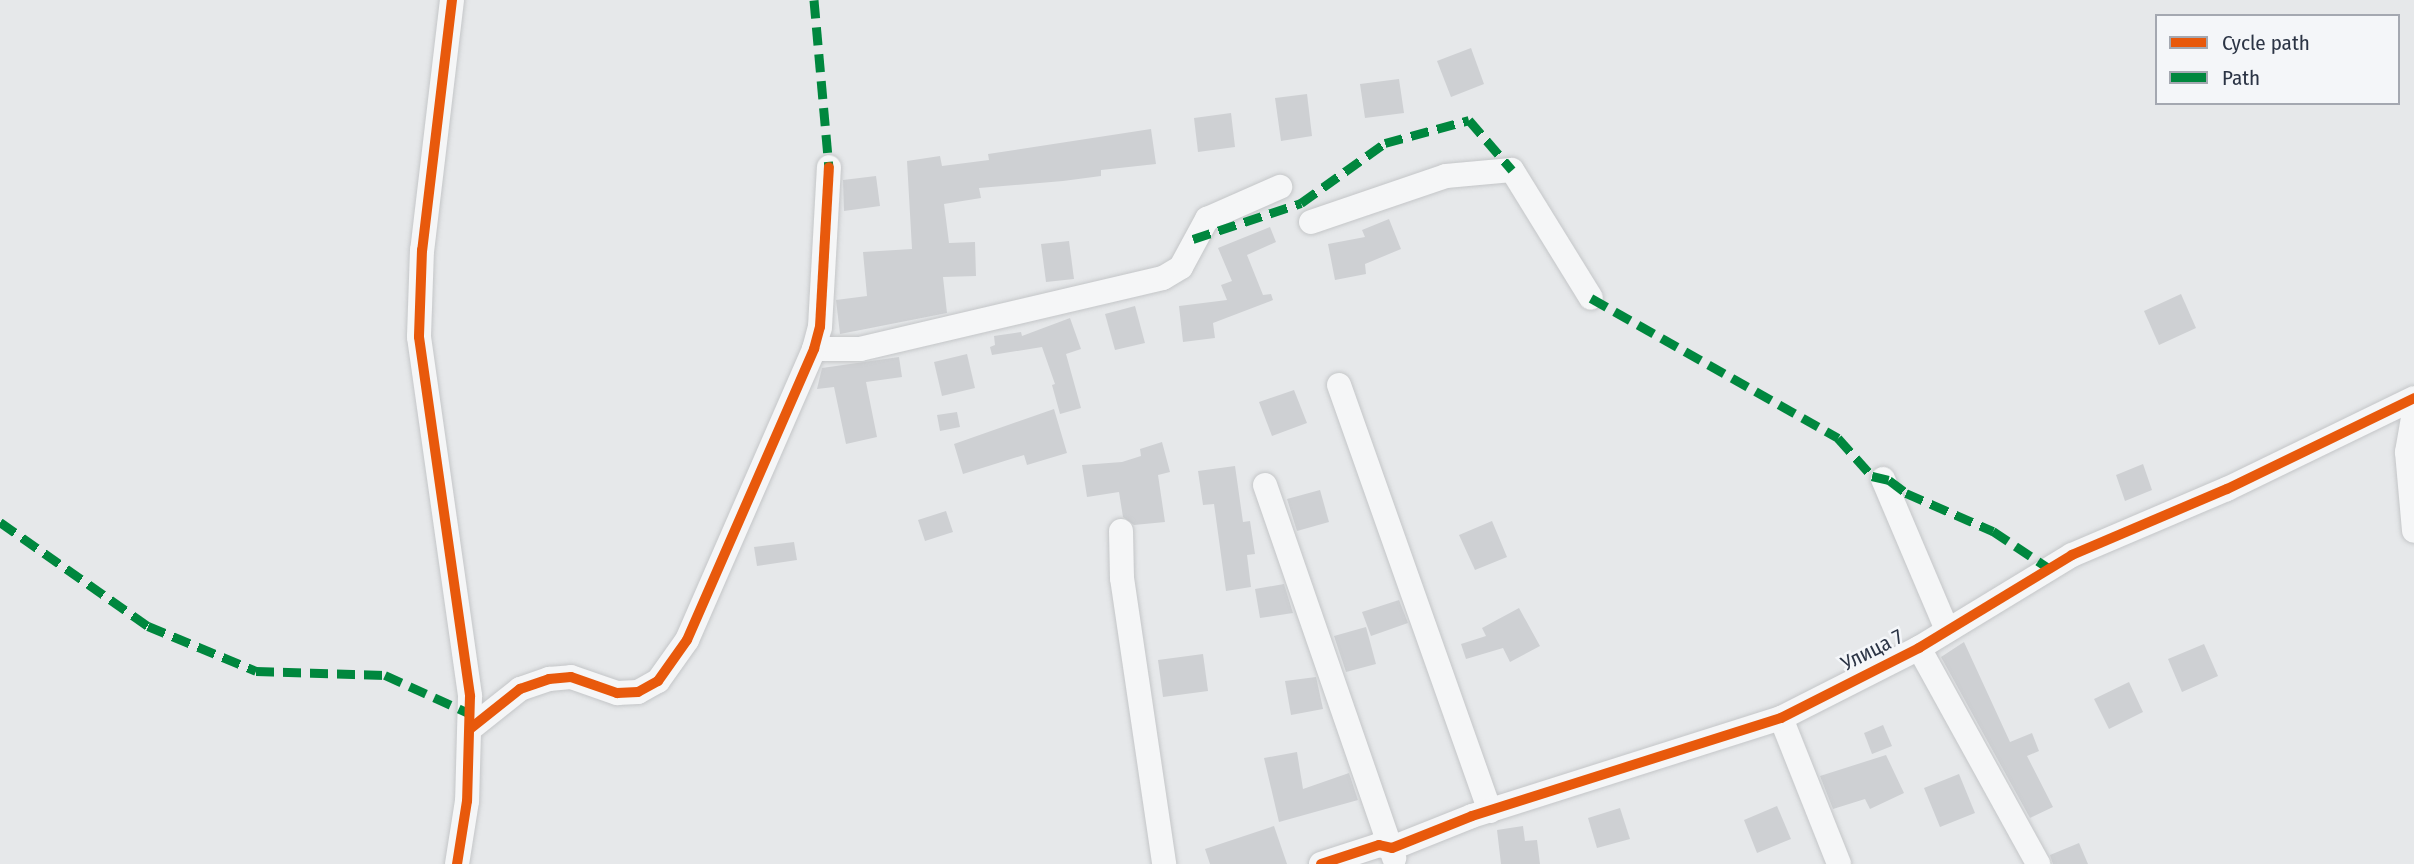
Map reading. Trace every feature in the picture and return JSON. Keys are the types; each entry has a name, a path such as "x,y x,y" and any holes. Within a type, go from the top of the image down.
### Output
{"street":[{"path":"452,0 422,250 419,337 471,728 457,864"},
{"path":"471,728 534,682 571,677 617,693 638,692 657,681 687,640 814,349 820,327 829,167"},
{"path":"1311,222 1446,176 1512,170 1591,298"},
{"path":"814,349 860,349 1163,278 1181,267 1207,219 1280,187"},
{"path":"1339,385 1490,811"},
{"name":"Улица 7","path":"1321,864 1379,845 1394,856 1490,811 1781,718 1919,648 2072,555 2227,489 2414,398"},
{"path":"2414,412 2407,452 2414,531"},
{"path":"1883,479 1947,630"},
{"path":"1265,485 1394,856"},
{"path":"1121,531 1122,578 1164,864"},
{"path":"1919,648 2038,864"},
{"path":"1781,718 1839,864"}],"building":[{"path":"1471,48 1484,84 1451,97 1437,61"},
{"path":"1399,79 1404,113 1365,118 1360,84"},
{"path":"1307,94 1312,136 1281,141 1275,98"},
{"path":"1231,113 1235,147 1198,152 1194,118"},
{"path":"1151,129 1156,164 1101,170 1101,176 979,188 981,198 944,204 949,243 975,242 976,276 943,277 947,313 840,334 836,300 867,296 863,252 912,249 907,161 940,156 942,166 989,160 988,154"},
{"path":"876,176 880,206 844,211 843,180"},
{"path":"1389,219 1401,249 1365,264 1366,274 1335,280 1328,244 1365,237 1362,230"},
{"path":"1270,227 1276,242 1247,255 1263,295 1271,294 1273,300 1213,323 1215,338 1183,342 1179,306 1227,300 1221,285 1232,281 1218,248"},
{"path":"1069,241 1074,279 1046,282 1041,244"},
{"path":"2181,294 2196,328 2159,345 2144,311"},
{"path":"1135,306 1145,343 1115,350 1105,314"},
{"path":"1070,318 1081,349 1066,354 1081,408 1060,414 1052,385 1055,384 1042,347 992,355 990,347 995,345 994,336 1021,332 1022,336"},
{"path":"967,354 975,388 942,396 934,362"},
{"path":"899,357 902,377 866,382 877,437 846,444 834,387 817,389 822,368"},
{"path":"1294,390 1307,423 1272,436 1259,402"},
{"path":"1054,409 1067,453 1027,465 1024,455 963,474 954,444"},
{"path":"957,412 960,427 940,431 937,415"},
{"path":"1162,442 1170,472 1158,475 1165,522 1134,525 1123,517 1119,492 1087,497 1082,465 1122,462 1141,456 1140,449"},
{"path":"2143,464 2152,490 2125,501 2116,475"},
{"path":"1235,466 1243,522 1250,521 1255,554 1247,555 1251,587 1226,591 1214,504 1203,505 1198,471"},
{"path":"1320,490 1329,522 1297,531 1287,499"},
{"path":"946,511 953,532 925,541 918,520"},
{"path":"1492,521 1507,557 1475,570 1459,535"},
{"path":"794,542 797,560 757,566 754,547"},
{"path":"1284,584 1293,613 1260,618 1255,589"},
{"path":"1399,600 1408,623 1371,636 1362,612"},
{"path":"1519,608 1540,646 1510,662 1503,648 1466,659 1461,644 1486,636 1482,628"},
{"path":"1366,627 1376,664 1346,672 1334,636"},
{"path":"1964,642 2010,742 2032,733 2039,751 2027,756 2053,807 2030,818 1941,657"},
{"path":"2204,644 2218,676 2182,692 2168,659"},
{"path":"1203,654 1208,691 1163,697 1158,660"},
{"path":"1316,677 1323,709 1291,715 1285,681"},
{"path":"2129,682 2143,712 2109,729 2094,699"},
{"path":"1883,725 1892,746 1872,754 1864,733"},
{"path":"1297,752 1303,789 1349,773 1358,800 1279,822 1264,758"},
{"path":"1886,755 1904,793 1870,809 1865,799 1833,809 1820,776"},
{"path":"1959,774 1975,813 1940,827 1924,788"},
{"path":"1777,806 1791,839 1757,853 1744,820"},
{"path":"1620,808 1630,839 1597,848 1588,818"},
{"path":"1274,826 1287,864 1210,864 1205,849"},
{"path":"1523,826 1525,841 1537,840 1540,864 1501,864 1497,830"},
{"path":"2079,843 2088,864 2053,864 2050,855"}],"marked path":[{"path":"814,0 829,167"},
{"path":"1193,239 1301,203 1385,143 1469,120 1512,170"},
{"path":"1591,298 1838,438 1872,476 1889,480 1906,493 1993,531 2050,569"},
{"path":"0,522 148,626 256,671 385,675 471,714"}],"cycle path":[{"path":"452,0 422,250 419,337 470,696 467,801 457,864"},
{"path":"471,728 520,689 549,679 571,677 617,693 638,692 658,681 687,640 814,349 820,327 829,167"},
{"path":"1321,864 1379,845 1392,848 1472,816 1781,718 1919,648 2072,555 2227,489 2414,398"}]}
